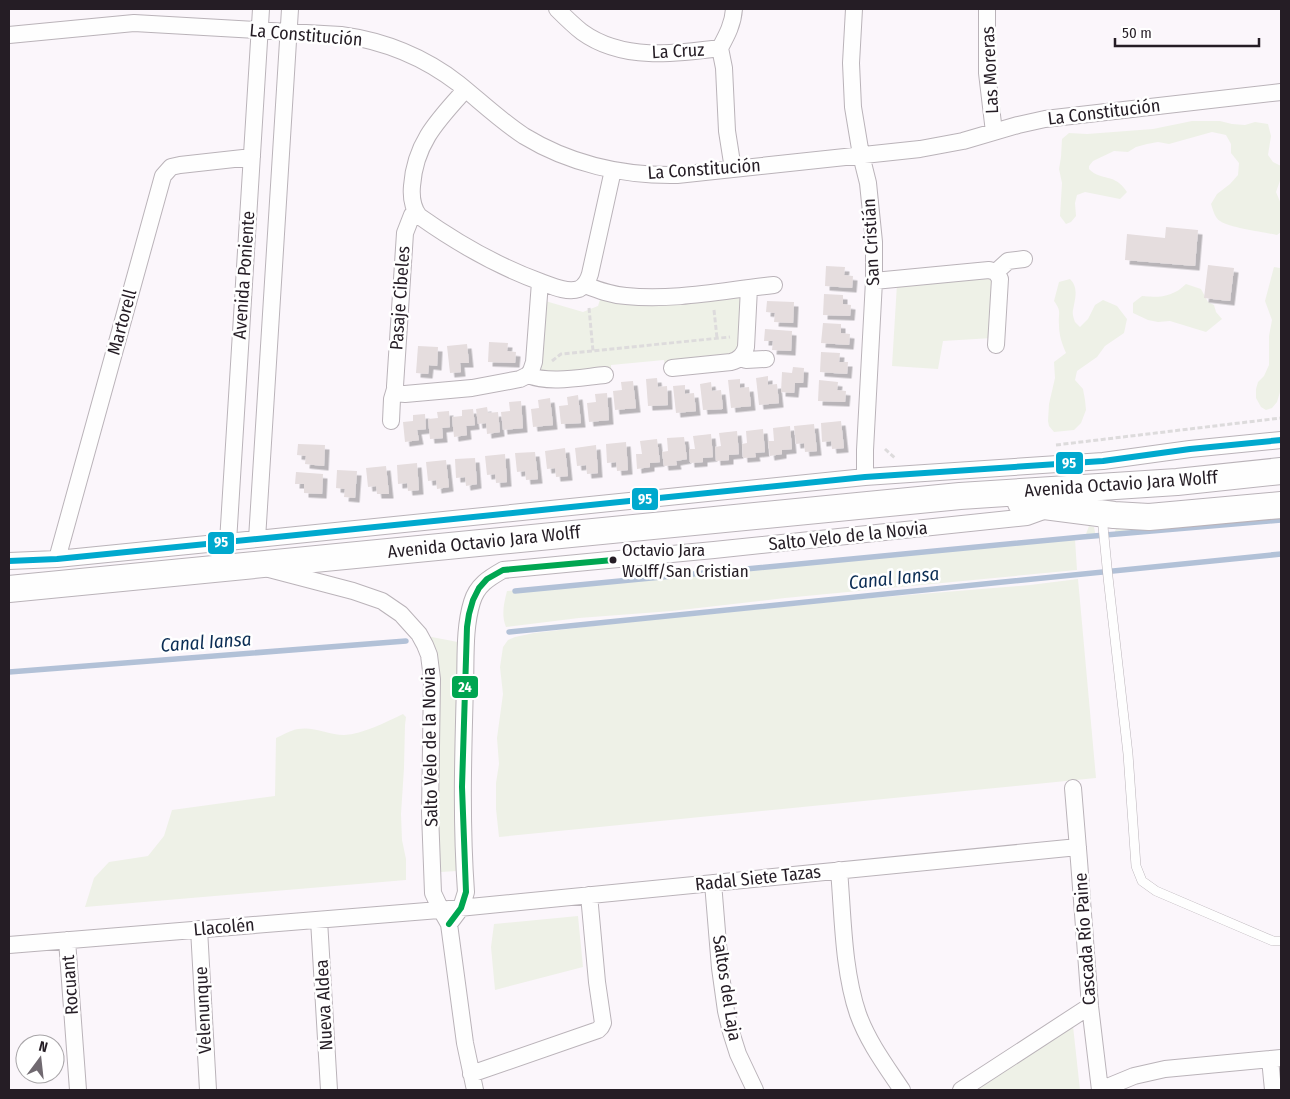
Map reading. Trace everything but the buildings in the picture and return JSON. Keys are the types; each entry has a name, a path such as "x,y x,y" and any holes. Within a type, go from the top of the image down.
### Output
{"main road":[{"name":"Avenida Octavio Jara Wolff","path":"9,590 960,496 1177,482 1281,471"},
{"name":"Avenida Octavio Jara Wolff","path":"960,496 982,503 1003,502 1149,517 1281,504"}],"street":[{"name":"Avenida Poniente","path":"228,542 261,9"},
{"name":"Avenida Poniente","path":"257,540 290,9"},
{"name":"La Cruz","path":"557,9 584,33 599,42 615,48 663,54 720,48 724,68 727,131 733,169"},
{"path":"720,48 731,26 734,9"},
{"name":"San Cristián","path":"854,9 850,63 853,107 861,156 868,183 874,242 865,477"},
{"name":"Las Moreras","path":"987,9 987,73 994,132"},
{"name":"La Constitución","path":"9,35 134,23 358,37 393,47 429,64 524,136 566,156 613,170 659,175 677,175 861,156 963,141 1032,121 1281,92"},
{"path":"465,90 425,139 414,166 411,193 413,206 419,216 476,253 540,282 573,290 585,285 590,274 613,170"},
{"name":"Martorell","path":"57,559 163,176 171,167 180,165 252,157"},
{"name":"Pasaje Cibeles","path":"391,420 392,399 395,389 405,233 415,211"},
{"path":"996,272 1008,262 1024,259"},
{"path":"874,281 989,270 996,272 1000,279 996,345"},
{"path":"395,389 399,393 405,394 472,388 520,379 528,375 534,362 540,282"},
{"path":"585,285 624,296 660,297 774,285"},
{"path":"672,368 731,362 740,358 745,351 749,288"},
{"path":"740,358 746,360 766,359"},
{"path":"528,375 554,379 605,375"},
{"name":"Avenida Octavio Jara Wolff","path":"9,561 57,559 257,540 865,477 1103,461 1190,449 1281,440"},
{"name":"Salto Velo de la Novia","path":"443,914 461,908 466,892 462,787 467,627 472,600 487,579 503,570 1027,517 1054,507"},
{"name":"Salto Velo de la Novia","path":"251,565 353,591 382,601 406,619 419,634 425,645 432,679 430,812 434,893 443,914 473,1082"},
{"name":"Cascada Río Paine","path":"1073,788 1090,1006 1100,1090"},
{"name":"Radal Siete Tazas","path":"461,908 1078,847"},
{"path":"839,870 846,950 854,1001 873,1045 902,1090"},
{"name":"Saltos del Laja","path":"713,883 720,968 726,1011 738,1054 755,1090"},
{"path":"473,1082 598,1030 601,1027 603,1023 597,982 589,895"},
{"name":"Llacolén","path":"9,945 319,920 443,914"},
{"name":"Nueva Aldea","path":"319,920 329,1090"},
{"name":"Velenunque","path":"199,930 208,1090"},
{"name":"Rocuant","path":"67,940 78,1090"},
{"path":"961,1090 1090,1006"},
{"path":"1100,1090 1123,1080 1154,1071 1276,1058 1273,1090"}],"lane":[{"path":"1102,513 1128,754 1136,866 1142,881 1156,890 1273,941 1281,941"}],"path":[{"path":"712,292 717,338"},
{"path":"590,308 593,351"},
{"path":"528,375 543,369 561,354 747,335"},
{"path":"1054,445 1281,418"},
{"path":"885,449 899,462"}],"shaded area":[{"path":"1192,121 1220,121 1245,125 1255,122 1268,124 1271,136 1268,155 1273,162 1281,166 1281,178 1276,192 1281,204 1281,232 1277,235 1239,228 1220,221 1214,214 1211,204 1217,194 1238,175 1239,163 1231,153 1231,144 1226,135 1212,132 1169,144 1158,142 1147,144 1136,147 1128,152 1114,151 1093,161 1089,169 1094,173 1113,179 1127,192 1120,199 1085,192 1077,195 1075,203 1076,216 1071,222 1066,224 1060,216 1062,183 1059,169 1062,139 1069,133 1087,134 1153,129"},
{"path":"1274,267 1280,268 1281,279 1280,392 1277,402 1272,408 1266,410 1261,407 1256,398 1256,389 1258,382 1264,376 1269,365 1269,336 1272,320 1265,301"},
{"path":"991,276 995,283 992,338 943,341 938,369 892,366 897,284"},
{"path":"1070,279 1075,286 1073,316 1075,322 1080,327 1088,319 1095,305 1103,300 1117,306 1127,319 1124,333 1105,346 1097,357 1077,371 1075,380 1083,389 1086,410 1081,423 1074,430 1054,432 1049,426 1048,421 1049,404 1055,378 1054,362 1066,353 1060,332 1059,310 1054,301 1059,282"},
{"path":"1186,284 1201,289 1208,302 1214,305 1216,312 1222,319 1206,332 1170,321 1158,322 1148,320 1133,313 1133,303 1142,296 1166,296 1176,292"},
{"path":"744,291 737,354 665,366 664,360 611,365 611,371 563,377 535,370 542,300 583,312 598,306 602,293"},
{"path":"1281,518 1281,522 1115,536 1116,529 1178,528"},
{"path":"1089,526 1094,527 1096,537 1075,539 1077,570 785,598 672,611 579,618 506,627 503,614 507,591 1013,543 1086,534"},
{"path":"1078,579 1096,778 499,837 496,783 499,764 497,738 503,694 500,667 503,647 508,640 534,633 619,623"},
{"path":"416,634 463,643 460,858 457,871 441,872 435,859 437,702"},
{"path":"403,714 406,717 401,814 402,840 406,859 406,880 85,907 94,878 109,862 148,856 164,836 172,810 275,796 276,738 293,730 304,728 338,735 351,734 374,727"},
{"path":"578,916 583,967 495,990 491,947 494,924"},
{"path":"1073,1026 1080,1090 974,1090"}],"waterway":[{"path":"515,591 1281,520"},
{"name":"Canal Iansa","path":"509,632 1281,554"},
{"name":"Canal Iansa","path":"9,672 406,641"}],"transit line":[{"name":"95","path":"9,561 57,559 865,477 1103,461 1190,449 1281,440"},
{"name":"24","path":"449,924 461,908 466,892 462,787 467,627 473,600 479,588 487,579 503,570 613,560"}],"place":[{"name":"Octavio Jara Wolff/San Cristian","path":"613,560"}]}
